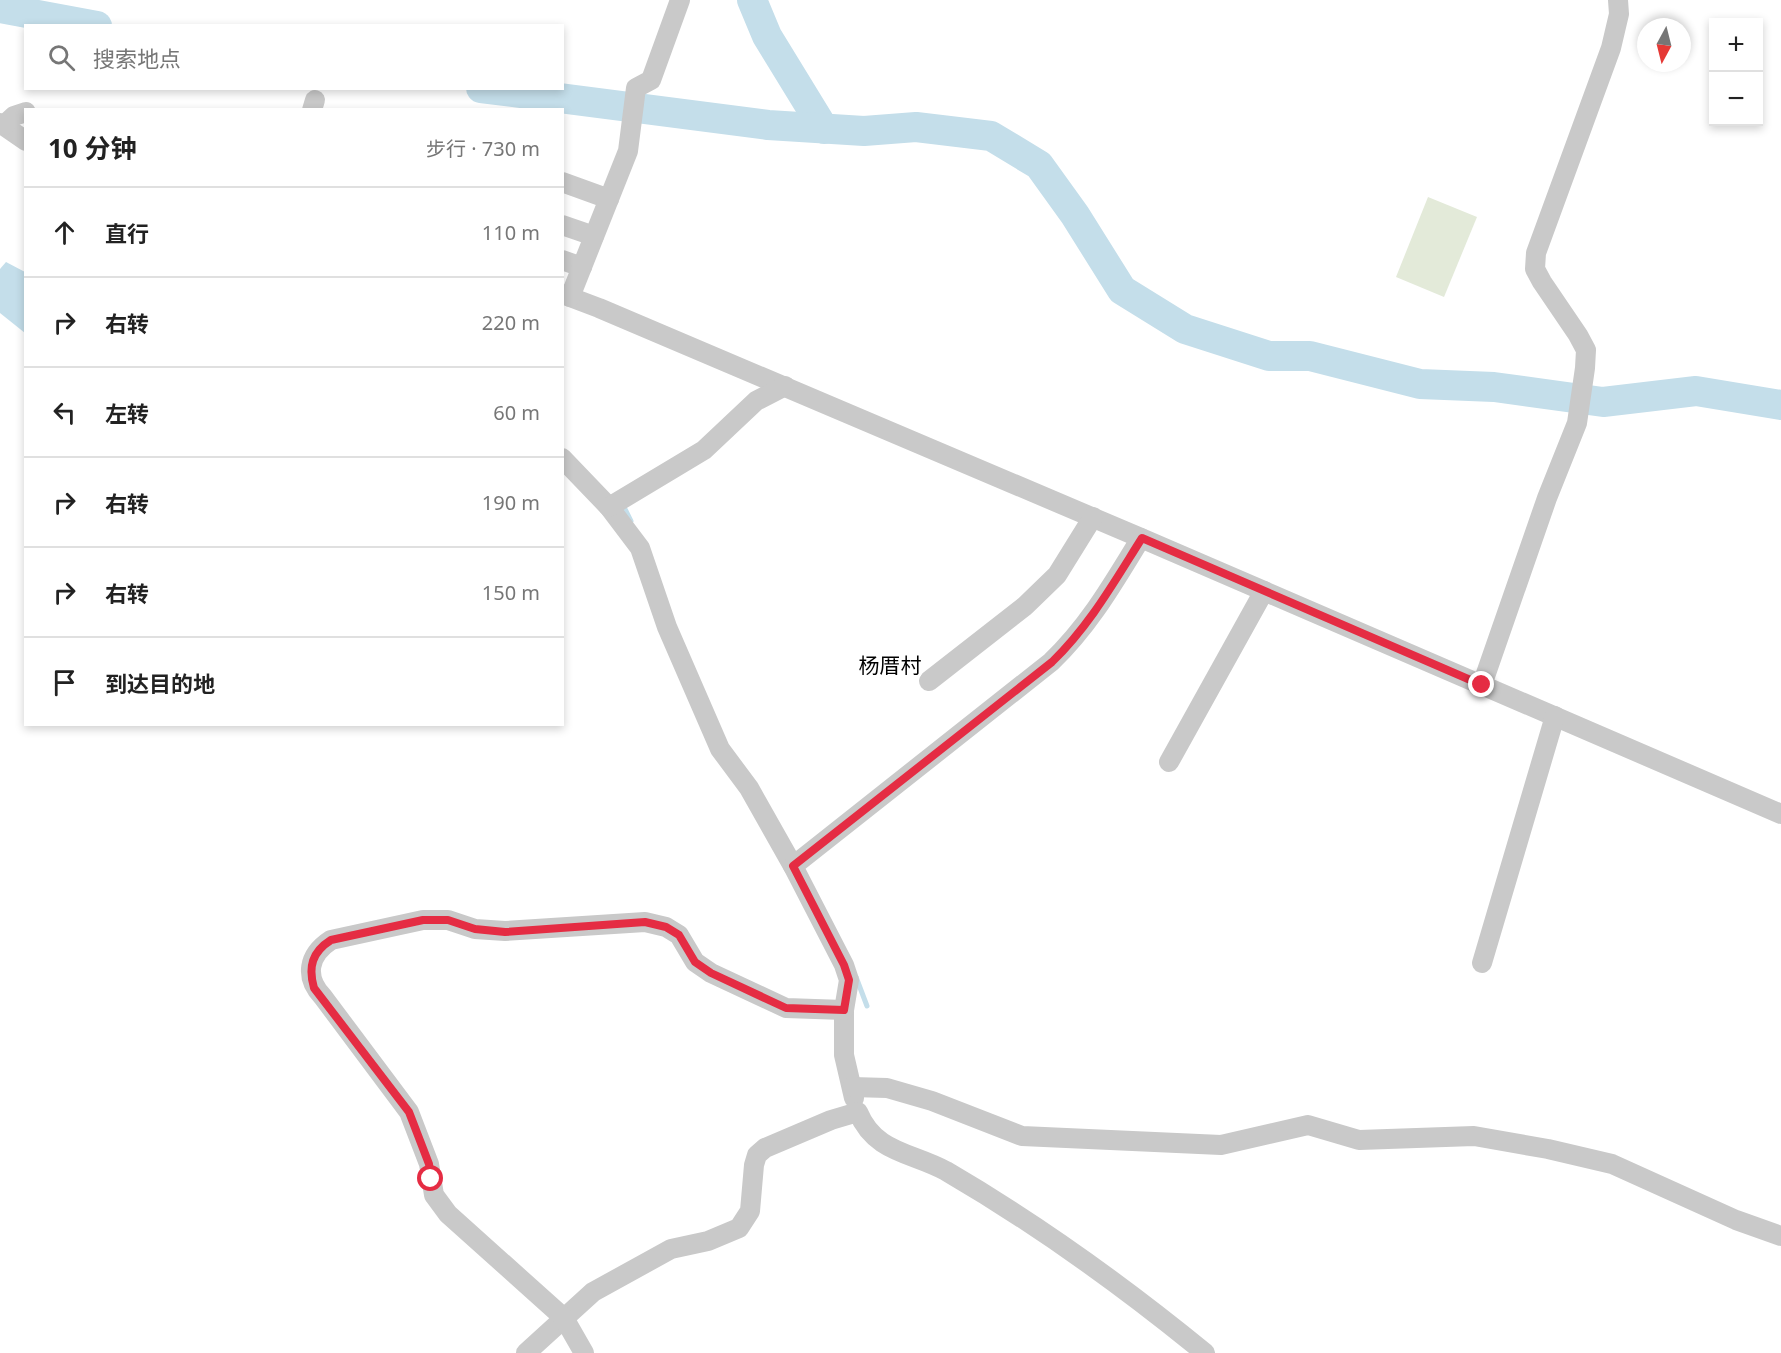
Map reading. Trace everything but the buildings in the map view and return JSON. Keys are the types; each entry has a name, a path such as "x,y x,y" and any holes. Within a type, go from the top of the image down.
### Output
{"street":[{"path":"680,0 651,80 636,88 628,151 582,267 566,296 1093,517 1781,814"},
{"path":"1482,685 1547,498 1576,423 1586,350 1535,269 1536,253 1611,48 1619,14 1618,0"},
{"path":"24,113 2,124 24,140"},
{"path":"564,183 609,199"},
{"path":"564,226 594,236"},
{"path":"564,261 582,267"},
{"path":"609,507 704,450 756,401 785,386"},
{"path":"564,460 609,507 640,548 726,747 749,781 844,965 849,980 844,1010 844,1055 858,1112 864,1126 888,1148 936,1166 1002,1204 1138,1298 1205,1353"},
{"path":"928,681 1024,606 1057,575 1093,517"},
{"path":"793,866 1052,662 1074,640 1105,597 1142,538"},
{"path":"1169,762 1264,591"},
{"path":"1482,963 1555,716"},
{"path":"584,1353 564,1318 448,1214 434,1195 429,1164 409,1112 314,988 311,975 312,960 320,947 331,940 423,920 448,920 475,929 505,932 645,922 666,927 679,935 695,962 711,973 786,1008 844,1010"},
{"path":"852,1087 887,1088 932,1101 1022,1136 1221,1145 1308,1125 1359,1140 1474,1136 1548,1149 1612,1164 1736,1221 1781,1236"},
{"path":"526,1353 593,1292 635,1271 670,1249 708,1241 739,1228 750,1211 757,1155 765,1148 831,1120 858,1112"}],"green space":[{"path":"1428,197 1477,217 1444,297 1396,277"}],"water":[{"path":"6,262 24,271 24,332 0,313 0,269"}],"waterway":[{"path":"752,0 767,36 824,129"},
{"path":"0,8 86,24"},
{"path":"497,90 768,125 864,131 916,127 991,136 1039,165 1075,215 1122,290 1185,329 1269,356 1310,356 1420,384 1494,387 1603,402 1696,391 1781,405"},
{"path":"625,509 631,521"},
{"path":"856,977 867,1006"}],"district":[{"name":"杨厝村","path":"890,665"}],"route":[{"path":"431,1179 429,1164 409,1112 314,988 311,975 312,960 320,947 331,940 423,920 448,920 475,929 505,932 645,922 666,927 679,935 695,962 711,973 786,1008 844,1010 849,980 844,965 793,866 1052,662 1074,640 1105,597 1142,538 1482,685"}]}
